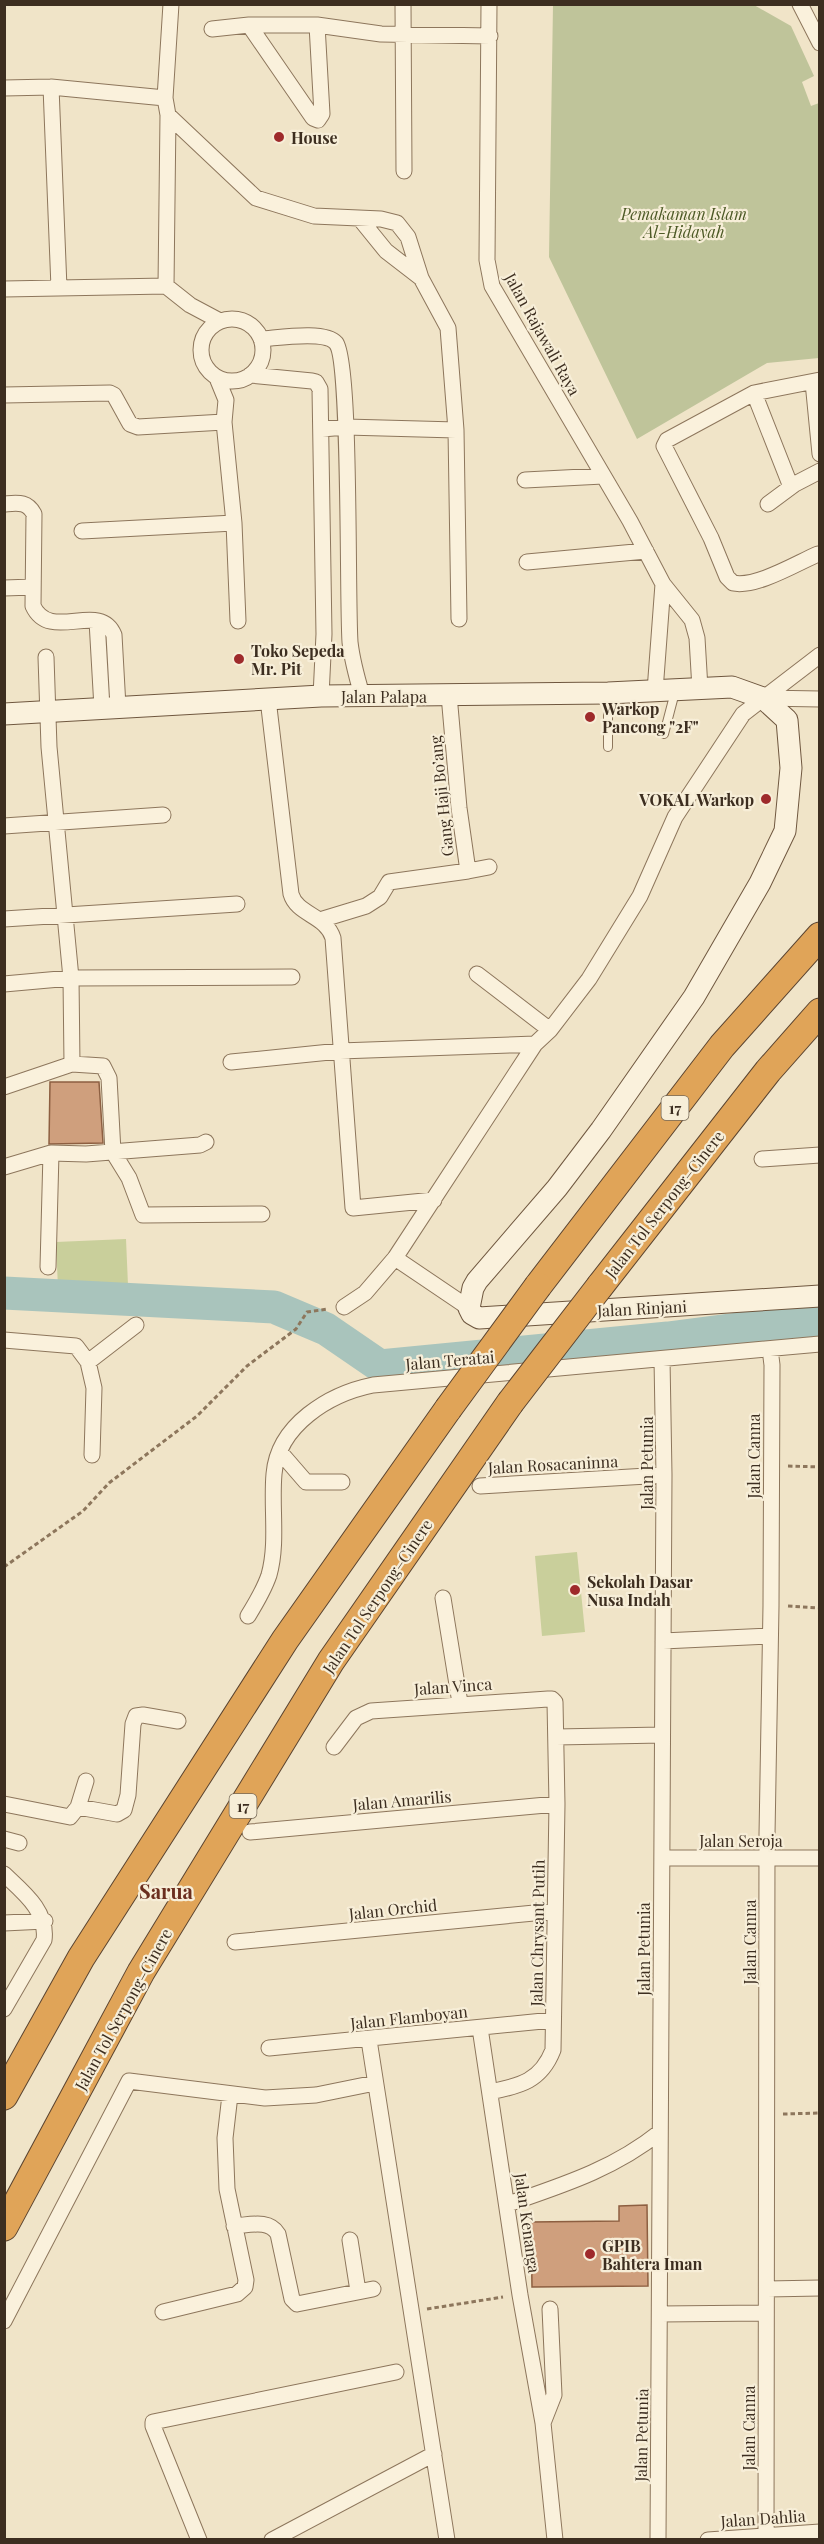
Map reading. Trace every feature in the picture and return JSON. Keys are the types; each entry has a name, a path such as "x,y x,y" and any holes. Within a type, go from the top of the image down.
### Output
{"highway":[{"name":"17","path":"4,2096 81,1958 279,1650 448,1409 538,1286 722,1046 819,936"},
{"name":"Jalan Tol Serpong–Cinere","path":"4,2226 141,1972 325,1671 510,1403 768,1071 819,1012"}],"street":[{"path":"166,286 168,115 165,98 171,4"},
{"path":"403,4 404,171"},
{"name":"Jalan Rajawali Raya","path":"489,4 489,273 499,299 603,476 663,584 696,628 699,689"},
{"path":"800,4 819,43"},
{"path":"249,24 313,117 318,120 322,114 317,25"},
{"path":"212,29 249,24 317,25 381,34 490,36"},
{"path":"4,88 51,87 165,98"},
{"path":"51,87 59,288"},
{"path":"168,115 256,198 314,216 381,219 397,223 408,237 421,278 448,328 456,430 459,619"},
{"path":"360,219 387,251 421,278"},
{"path":"4,289 166,286 190,305 220,321"},
{"path":"190,305 205,333"},
{"path":"226,400 243,378 256,369 262,354 261,339 257,332 244,321 228,319 220,321 205,333 201,345 203,361 217,378 226,400 224,422 234,523 238,621"},
{"path":"261,339 322,336 334,341 341,352 346,427 352,654 362,695"},
{"path":"217,378 316,382 320,389 324,654 321,696"},
{"path":"818,554 768,577 747,584 733,583 727,577 711,538 664,446 667,440 754,393 816,381 819,454"},
{"path":"4,395 110,393 114,395 130,424 138,427 224,422"},
{"path":"754,393 791,487"},
{"path":"322,429 346,427 456,430"},
{"path":"768,504 819,471"},
{"path":"525,480 603,476"},
{"path":"4,504 23,503 30,507 34,514 33,606 37,615 46,622 97,621 110,707"},
{"path":"82,531 234,523"},
{"path":"527,562 646,551"},
{"path":"655,692 663,584"},
{"path":"4,588 33,587"},
{"path":"660,613 683,609"},
{"path":"324,654 352,654"},
{"path":"344,1307 365,1293 395,1258 535,1044 550,1030 589,979 640,896 675,817 743,714 819,655"},
{"path":"46,657 46,712 71,978 72,1064"},
{"name":"Jalan Palapa","path":"4,714 321,696 655,692 732,687 763,698"},
{"name":"Gang Haji Bo’ang","path":"449,695 459,808 468,871 489,867"},
{"path":"763,698 819,699"},
{"path":"395,1258 469,1308 473,1288 477,1281 557,1188 602,1130 694,997 760,883 785,831 791,768 787,720 763,698"},
{"path":"268,699 291,894 295,903 327,925 333,939 353,1209 434,1200"},
{"path":"4,826 163,816"},
{"path":"320,920 366,906 380,897 389,882 468,871"},
{"path":"4,919 237,904"},
{"path":"477,974 550,1030"},
{"path":"4,984 71,978 292,977"},
{"path":"231,1062 283,1059 340,1051 535,1044"},
{"path":"4,1087 72,1064 103,1066 109,1078 113,1152 129,1178 139,1208 145,1215 262,1214"},
{"path":"4,1167 51,1153 113,1152 200,1145 206,1142"},
{"path":"48,1266 51,1153"},
{"path":"762,1159 819,1155"},
{"name":"Jalan Rinjani","path":"469,1308 472,1314 480,1318 819,1296"},
{"path":"88,1362 136,1325"},
{"path":"4,1340 76,1346 88,1362 94,1388 92,1455"},
{"name":"Jalan Teratai","path":"248,1616 263,1590 272,1561 274,1474 279,1452 288,1436 322,1404 359,1388 819,1344"},
{"name":"Jalan Canna","path":"766,2536 766,2114 771,1606 770,1348"},
{"name":"Jalan Petunia","path":"658,2540 664,1475 662,1359"},
{"path":"279,1452 306,1482 342,1482"},
{"name":"Jalan Rosacaninna","path":"480,1486 664,1475"},
{"path":"443,1598 460,1703"},
{"path":"663,1641 770,1636"},
{"name":"Jalan Vinca","path":"334,1747 356,1718 363,1713 460,1703 552,1699 555,1702 556,1737"},
{"path":"78,1807 117,1814 124,1810 128,1795 133,1724 136,1716 143,1715 178,1721"},
{"path":"556,1737 662,1735"},
{"name":"Jalan Chrysant Putih","path":"490,2092 514,2087 539,2075 553,2050 556,1737"},
{"path":"4,1804 70,1817 78,1807 86,1781"},
{"name":"Jalan Amarilis","path":"250,1832 557,1804"},
{"name":"Jalan Seroja","path":"662,1858 819,1858"},
{"path":"4,1874 33,1903 45,1921 44,1940 4,2009"},
{"name":"Jalan Orchid","path":"235,1942 555,1911"},
{"path":"4,1923 45,1921"},
{"name":"Jalan Flamboyan","path":"269,2048 369,2040 553,2020"},
{"name":"Jalan Kenanga","path":"480,2028 520,2295 543,2423 555,2540"},
{"path":"369,2040 447,2540"},
{"path":"4,2321 129,2081 265,2098 316,2095 375,2084"},
{"path":"163,2312 237,2294 244,2290 246,2280 226,2179 225,2138 230,2095"},
{"path":"508,2204 583,2178 609,2166 636,2151 660,2132"},
{"path":"234,2226 262,2223 275,2228 292,2299 297,2304 366,2290 350,2240"},
{"path":"767,2289 819,2288"},
{"name":"Jalan Kenanga","path":"543,2423 554,2395 550,2309"},
{"path":"660,2314 765,2313"},
{"path":"199,2540 153,2422 396,2372"},
{"path":"272,2540 434,2454"},
{"name":"Jalan Dahlia","path":"708,2540 819,2532"}],"lane":[{"path":"663,734 676,691"},
{"path":"608,693 608,747"}],"path":[{"path":"4,1566 83,1512 109,1483 197,1416 247,1366 296,1329 307,1312 344,1307"},
{"path":"771,1466 819,1467"},
{"path":"771,1606 819,1608"},
{"path":"766,2114 819,2113"},
{"path":"411,2312 520,2295"}],"green space":[{"name":"Pemakaman Islam Al-Hidayah","path":"553,5 754,5 791,26 814,76 802,82 811,106 819,103 819,358 767,363 637,439 549,257"},
{"path":"126,1239 128,1285 58,1288 56,1242"},
{"path":"577,1552 585,1632 542,1636 535,1556"}],"building":[{"path":"50,1082 99,1082 103,1143 49,1144"},
{"name":"GPIB Bahtera Iman","path":"647,2205 648,2286 532,2287 531,2222 619,2221 619,2206"}],"waterway":[{"path":"4,1293 274,1307 326,1329 380,1366 668,1338 769,1325 820,1322"}],"place":[{"name":"House","path":"279,137"},
{"name":"Toko Sepeda Mr. Pit","path":"239,659"},
{"name":"Warkop Pancong \"2F\"","path":"590,717"},
{"name":"VOKAL Warkop","path":"766,799"},
{"name":"Sekolah Dasar Nusa Indah","path":"575,1590"},
{"name":"GPIB Bahtera Iman","path":"590,2254"}],"district":[{"name":"Sarua","path":"166,1890"}]}
